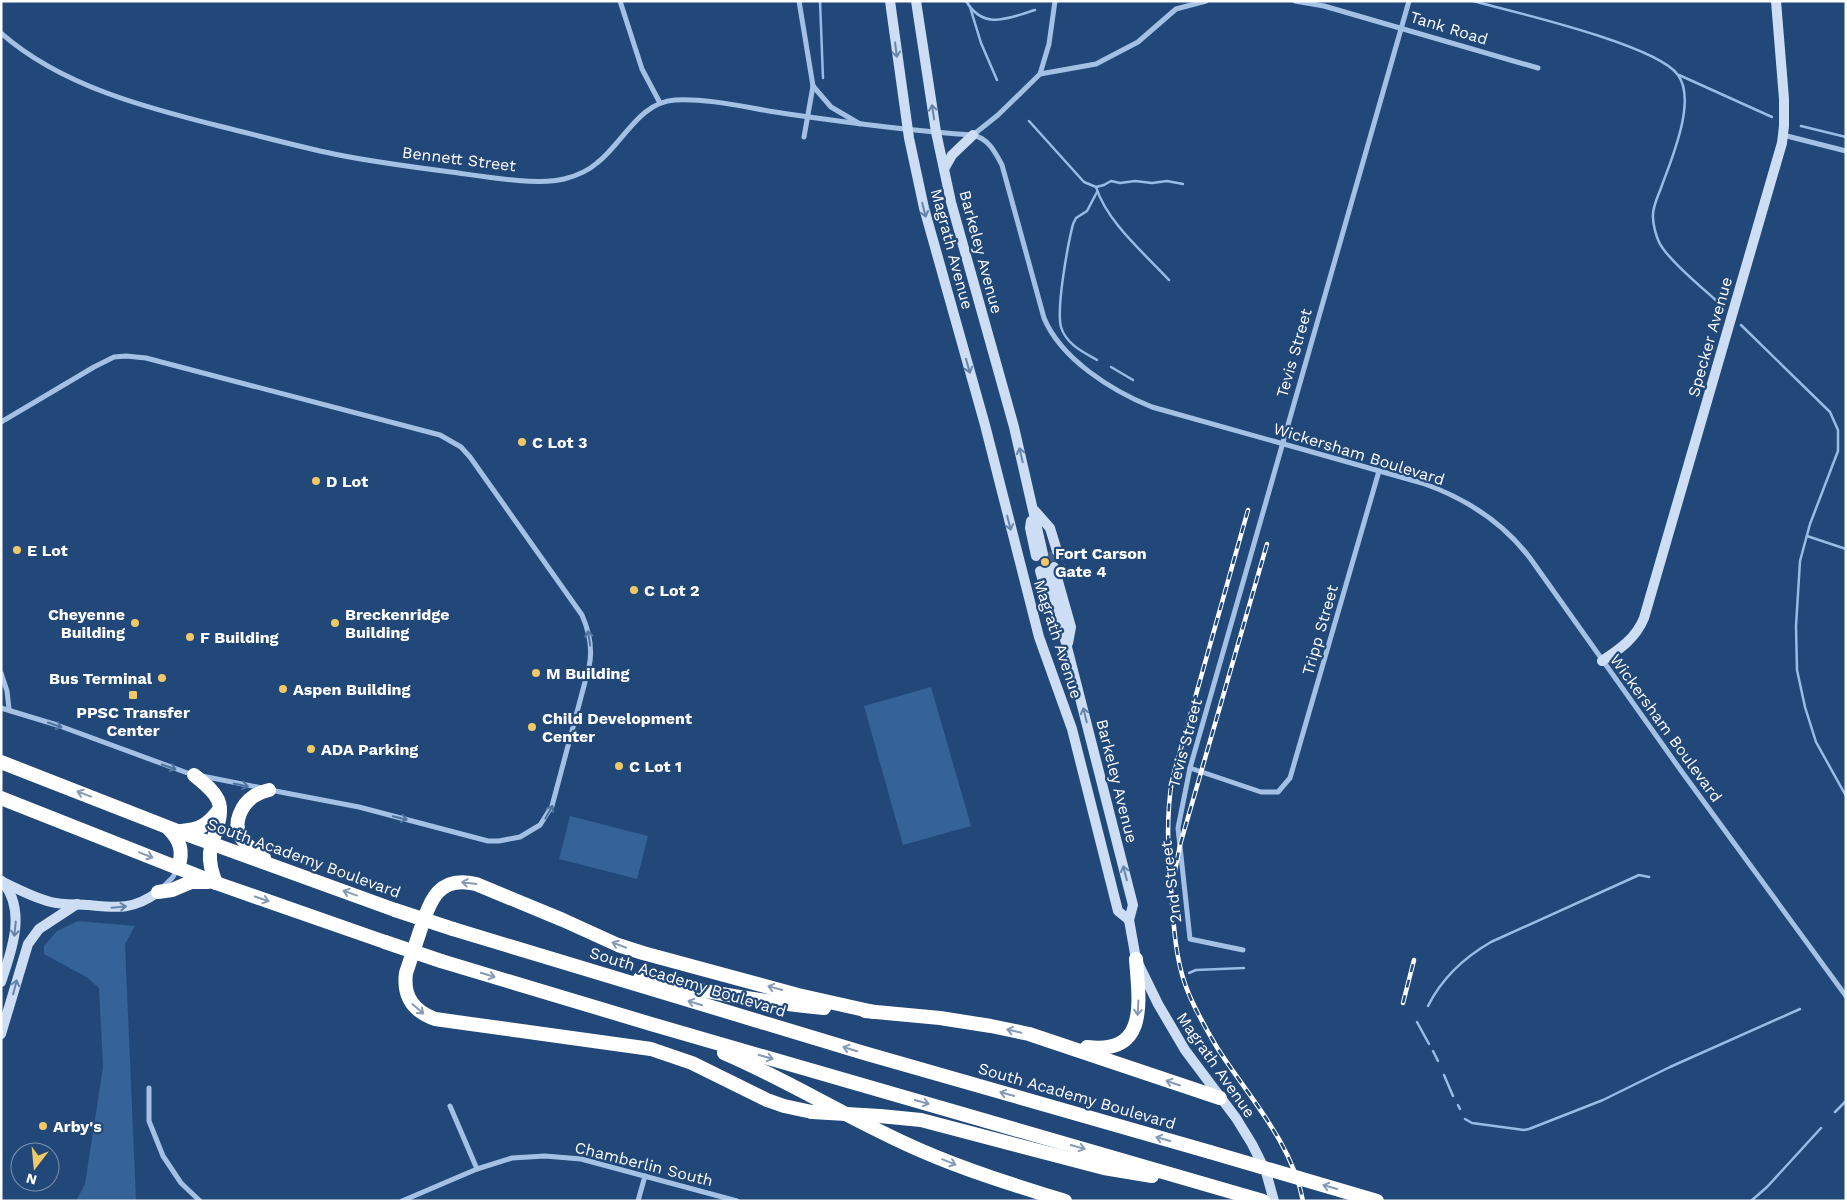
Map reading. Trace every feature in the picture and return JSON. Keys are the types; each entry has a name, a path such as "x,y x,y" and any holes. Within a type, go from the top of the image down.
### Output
{"highway":[{"name":"South Academy Boulevard","path":"1,762 180,832 452,929 873,1056 1377,1201"},
{"path":"194,775 212,791 218,801 220,810 212,843 210,864 216,883"},
{"path":"269,790 256,795 247,802 242,810 238,827 240,836 246,844 275,866"},
{"path":"1,798 216,883 441,961 651,1024 1217,1187"},
{"path":"180,832 204,826 220,810"},
{"path":"165,826 180,843 182,858 178,868"},
{"path":"158,892 172,890 191,882 216,883"},
{"path":"874,1012 643,953 476,884 467,882 448,885 440,889 429,904 406,973 405,983 409,1000 414,1007 435,1019 651,1049 692,1063 767,1100 784,1106 812,1112 920,1120 1104,1168 1270,1198"},
{"path":"549,959 737,997 782,1004 940,1018 991,1026 1060,1044 1220,1098"},
{"path":"1060,1044 1102,1049 1115,1046 1125,1040 1133,1029 1138,1011 1136,960"},
{"path":"651,1024 749,1064 872,1128 922,1151 964,1168 1065,1201"}],"main road":[{"name":"Magrath Avenue","path":"890,1 908,130 924,208 985,425 1039,637 1072,729 1118,911 1129,920 1136,960 1171,1029 1236,1118 1252,1144 1266,1172 1270,1198"},
{"name":"Barkeley Avenue","path":"916,1 936,132 954,214 1014,427 1032,507 1030,528 1047,553 1050,528 1032,507"},
{"name":"Specker Avenue","path":"1602,661 1629,641 1638,630 1644,618 1783,135 1784,99 1776,1"},
{"path":"944,169 952,155 973,135"},
{"name":"Barkeley Avenue","path":"1068,649 1072,608 1051,568 1068,649 1133,905 1129,920"},
{"path":"3,881 24,892 52,902 113,908 145,901 158,892"},
{"path":"1,982 13,945 16,924 12,898 3,881"},
{"path":"1,1034 28,944 39,929 77,904"}],"street":[{"path":"620,1 642,69 660,103"},
{"path":"799,1 812,86 804,137"},
{"path":"908,130 973,135 992,120 1040,74 1049,44 1054,1"},
{"path":"1040,74 1096,64 1138,42 1176,9 1206,1"},
{"name":"Tank Road","path":"1295,1 1324,6 1402,27 1538,68"},
{"name":"Tevis Street","path":"1178,828 1190,768 1408,1"},
{"name":"Bennett Street","path":"1,32 26,52 67,75 116,96 177,115 332,154 379,162 541,182 574,175 598,162 643,113 660,103 673,100 687,100 863,126 908,130"},
{"path":"812,86 831,107 863,126"},
{"name":"Wickersham Boulevard","path":"973,135 987,141 1002,166 1044,318 1054,337 1065,351 1117,390 1152,407 1436,488 1462,500 1492,519 1511,536 1525,552 1846,996"},
{"path":"1783,135 1846,151"},
{"path":"1,422 94,366 114,357 126,356 146,358 440,435 461,447 470,457 582,615 587,628 591,649 589,667 552,806 540,825 530,832 511,840 488,841 359,807 194,775 9,709 1,708"},
{"name":"Tripp Street","path":"1190,768 1261,792 1278,792 1290,778 1379,471"},
{"path":"1,673 7,691 9,709"},
{"name":"2nd Street","path":"1178,828 1190,939 1243,950"},
{"path":"158,892 178,868"},
{"path":"149,1088 149,1121 163,1156 181,1183 200,1201"},
{"path":"450,1106 477,1169"},
{"name":"Chamberlin South","path":"402,1201 415,1198 477,1169 512,1158 545,1156 581,1159 737,1201"},
{"path":"638,1201 645,1176"}],"shaded area":[{"path":"931,687 971,826 903,845 864,706"},
{"path":"570,816 648,836 637,879 559,859"},
{"path":"78,921 135,926 125,944 136,1201 76,1201 85,1184 103,1067 99,988 88,978 44,954 44,946 57,931"}],"waterway":[{"path":"820,1 823,78"},
{"path":"966,1 973,10 989,19 1006,19 1035,10"},
{"path":"1473,1 1550,21 1615,41 1643,52 1665,64 1678,75 1683,86 1685,100 1684,115 1676,147 1654,206 1654,226 1663,249 1720,304"},
{"path":"970,7 981,43 997,80"},
{"path":"1679,75 1772,117"},
{"path":"1029,121 1084,182 1096,187 1101,200 1117,225 1169,280"},
{"path":"1801,126 1846,137"},
{"path":"1096,187 1111,181 1120,183 1167,181 1183,184"},
{"path":"1097,192 1087,211 1076,218 1073,224 1063,276 1060,318 1063,333 1071,343 1097,360"},
{"path":"1741,325 1830,412 1838,430 1838,451 1810,524 1800,561 1796,626 1797,670 1805,707 1816,742 1846,796"},
{"path":"1111,367 1133,380"},
{"path":"1807,536 1846,549"},
{"path":"1428,1006 1447,977 1463,961 1491,942 1639,875 1649,877"},
{"path":"1189,973 1196,970 1244,968"},
{"path":"1465,1119 1472,1123 1524,1130 1529,1129 1603,1100 1670,1067 1800,1009"},
{"path":"1417,1022 1429,1044"},
{"path":"1433,1051 1438,1061"},
{"path":"1444,1075 1453,1096"},
{"path":"1835,1112 1846,1101"},
{"path":"1458,1105 1460,1109"},
{"path":"1751,1201 1767,1187 1821,1128"}],"tunnel":[{"path":"1057,551 1061,566"},
{"path":"1051,552 1054,567"}],"railway":[{"path":"1248,510 1172,780 1168,827 1173,912 1179,964 1192,1001 1218,1049 1279,1140 1297,1180 1303,1201"},
{"path":"1174,876 1180,845 1267,544"},
{"path":"1403,1003 1414,960"}],"place":[{"name":"C Lot 3","path":"522,442"},
{"name":"D Lot","path":"316,481"},
{"name":"E Lot","path":"17,550"},
{"name":"Fort Carson Gate 4","path":"1045,562"},
{"name":"C Lot 2","path":"634,590"},
{"name":"Cheyenne Building","path":"135,623"},
{"name":"Breckenridge Building","path":"335,623"},
{"name":"F Building","path":"190,637"},
{"name":"M Building","path":"536,673"},
{"name":"Bus Terminal","path":"162,678"},
{"name":"Aspen Building","path":"283,689"},
{"name":"PPSC Transfer Center","path":"133,695"},
{"name":"Child Development Center","path":"532,727"},
{"name":"ADA Parking","path":"311,749"},
{"name":"C Lot 1","path":"619,766"},
{"name":"Arby's","path":"43,1126"}]}
